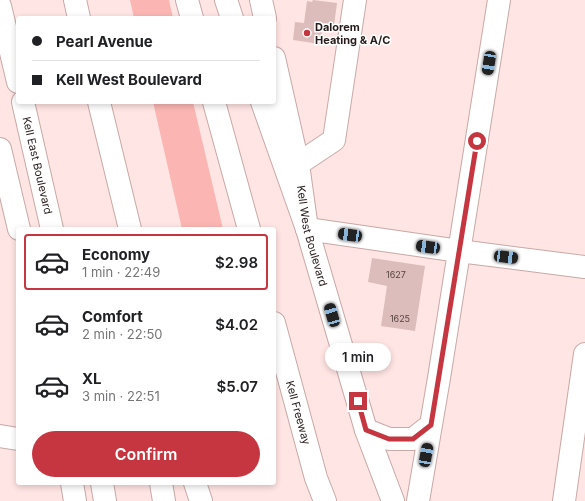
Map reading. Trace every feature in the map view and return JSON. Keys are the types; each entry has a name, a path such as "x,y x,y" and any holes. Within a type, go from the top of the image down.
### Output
{"main road":[{"path":"187,0 191,16"},
{"path":"226,0 231,16"},
{"path":"261,0 265,16"},
{"path":"298,164 334,140 355,0"},
{"path":"418,501 499,0"},
{"path":"0,6 16,74"},
{"name":"Kell West Boulevard","path":"276,67 298,164 307,229 366,430 393,501"},
{"name":"Kell East Boulevard","path":"23,104 52,227"},
{"path":"93,104 116,227"},
{"path":"99,104 130,227"},
{"path":"215,104 247,227"},
{"path":"263,104 307,229 459,251 585,267"},
{"path":"0,149 19,227"},
{"name":"Kell Freeway","path":"276,330 316,478 325,501"},
{"path":"564,501 585,354"},
{"path":"366,430 389,439 413,439 431,425"},
{"path":"0,436 16,439"},
{"path":"72,485 75,501"},
{"path":"102,485 105,501"},
{"path":"160,485 164,501"},
{"path":"192,485 196,501"},
{"path":"196,485 201,501"}],"shaded area":[{"path":"130,0 169,0 173,16 134,16"},
{"path":"153,104 193,104 223,227 182,227"}],"building":[{"path":"313,0 337,3 334,25 323,23 320,44 293,40 295,22 304,23 307,1 312,2"},
{"path":"372,258 425,266 415,331 381,326 387,286 368,282"}],"place":[{"name":"Dalorem Heating & A/C","path":"307,33"}],"route":[{"path":"358,401 366,430 389,439 413,439 431,425 477,141"}]}
